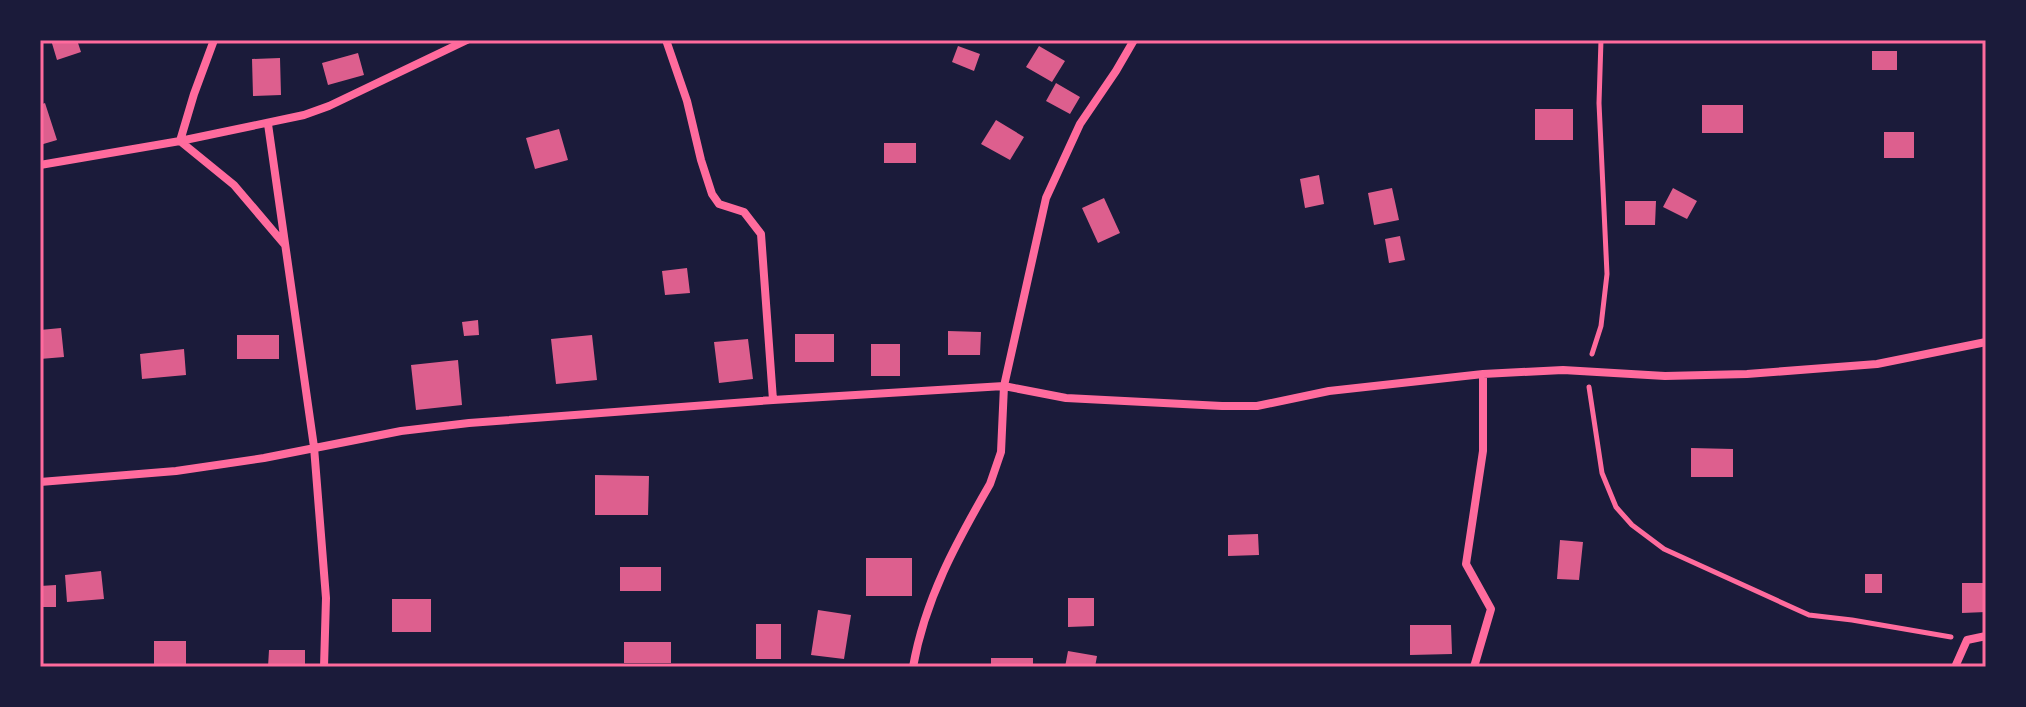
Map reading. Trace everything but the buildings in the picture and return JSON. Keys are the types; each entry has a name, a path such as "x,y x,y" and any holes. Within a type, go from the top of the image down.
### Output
{"street":[{"path":"180,141 214,40"},
{"path":"40,165 180,141 304,115 467,40"},
{"path":"666,40 687,101 712,194 719,204 744,212 761,234 773,400"},
{"path":"913,667 940,576 996,470 1001,452 1004,386 1046,198 1080,124 1134,40"},
{"path":"268,124 314,447 326,598 324,667"},
{"path":"180,141 234,185 286,246"},
{"path":"40,482 176,471 264,458 401,431 469,423 773,400 1004,386 1066,398 1257,406 1329,391 1483,374 1587,370 1665,376 1747,374 1877,364 1986,342"},
{"path":"1474,667 1491,609 1466,564 1483,451 1483,374"},
{"path":"1955,667 1967,640 1986,636"}],"path":[{"path":"1601,40 1599,103 1607,274 1601,326 1587,370 1602,473 1616,507 1632,525 1664,549 1809,615 1967,640"}]}
